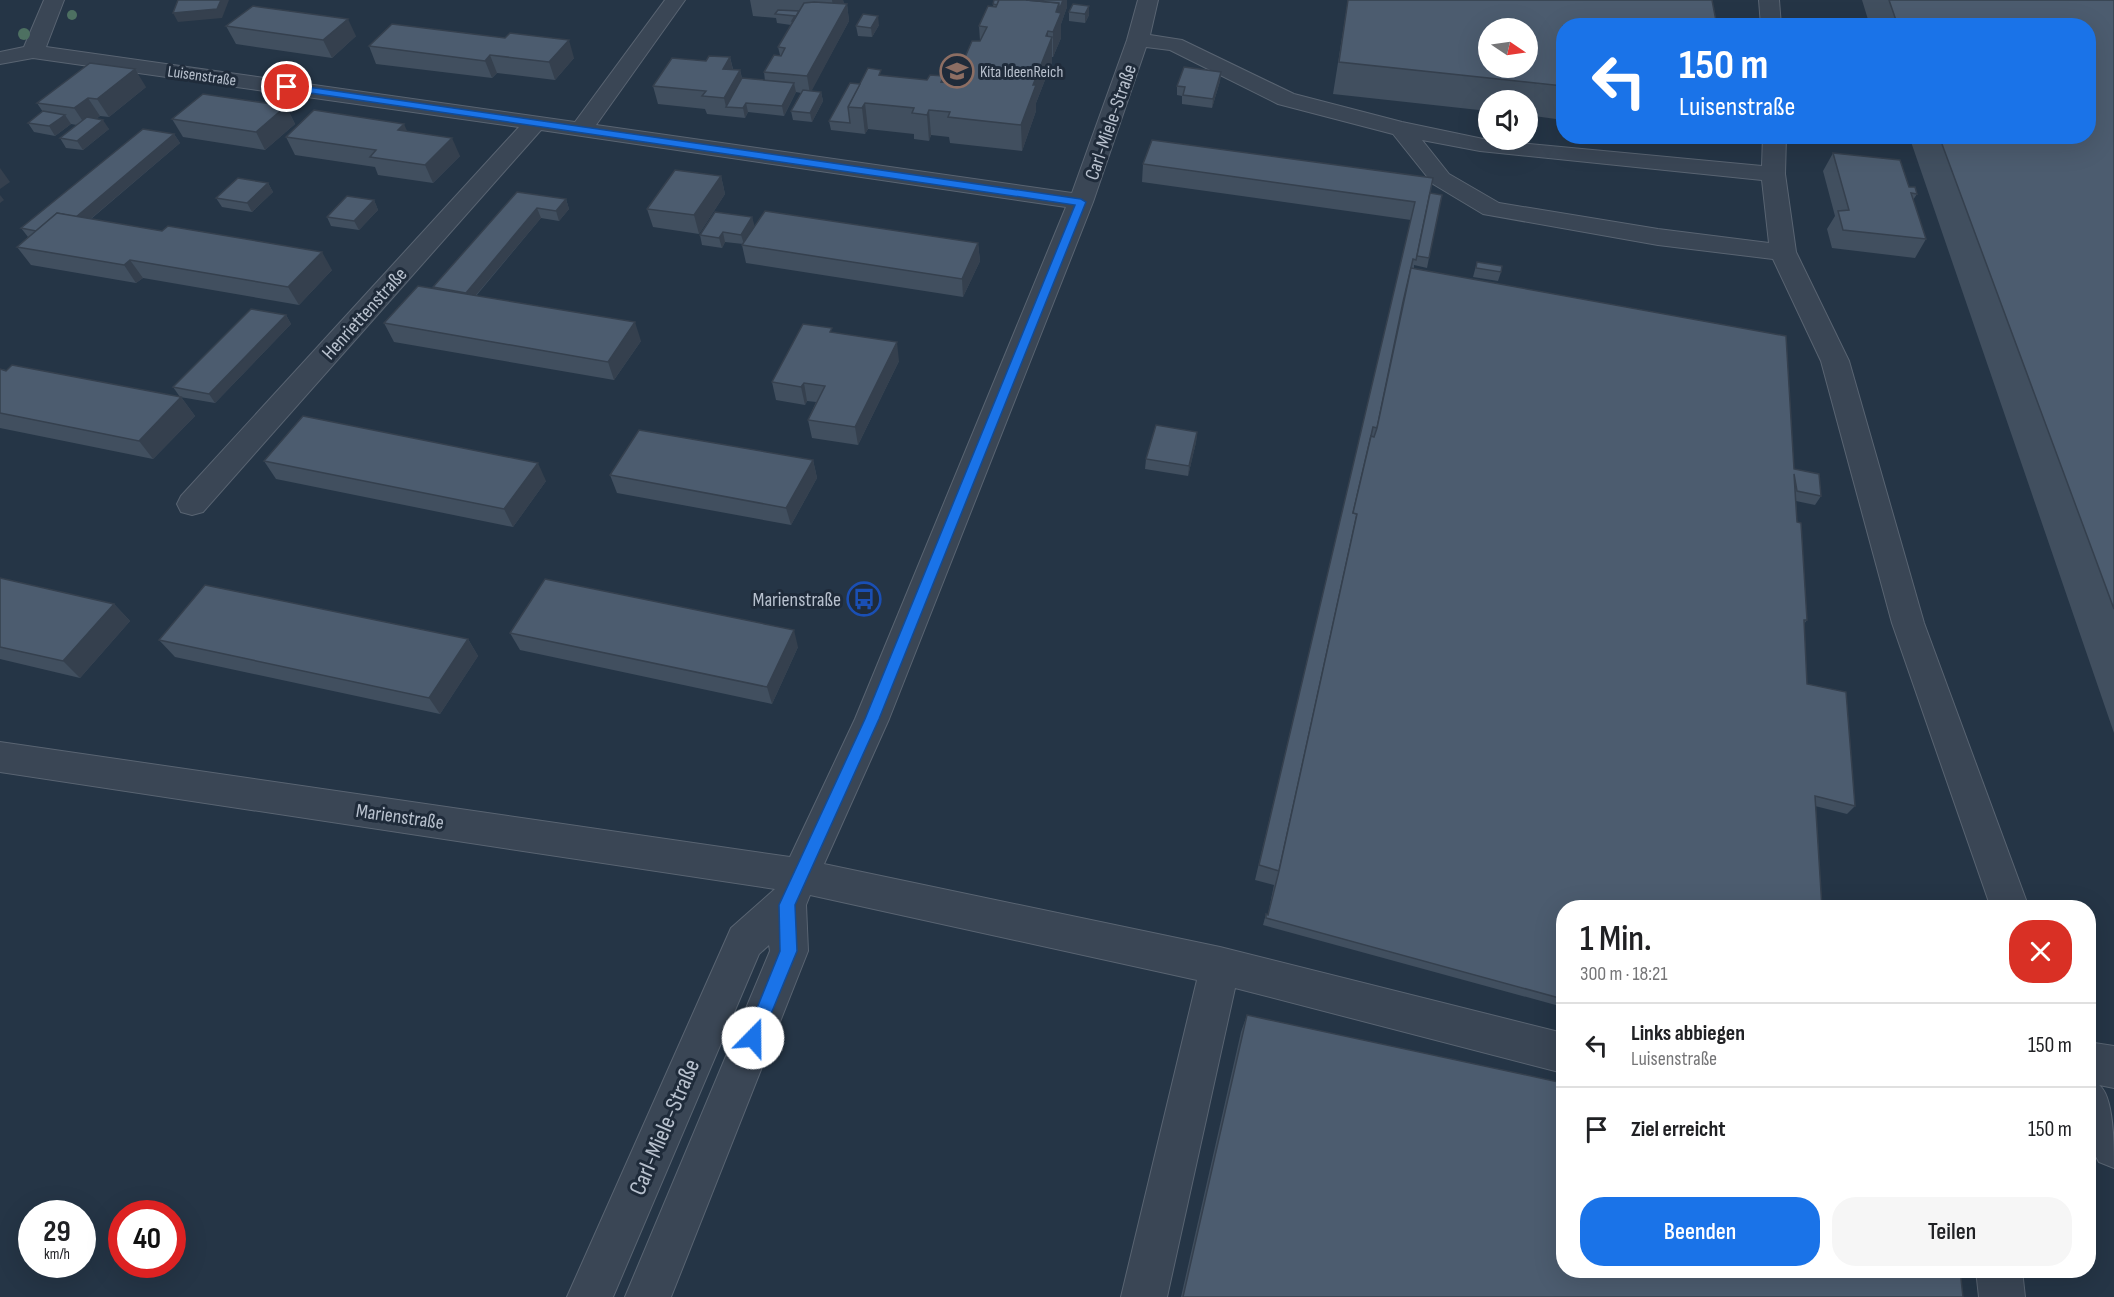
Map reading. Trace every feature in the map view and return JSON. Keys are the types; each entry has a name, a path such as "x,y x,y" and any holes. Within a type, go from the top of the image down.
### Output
{"street":[{"path":"33,52 54,0"},
{"path":"582,128 675,0"},
{"name":"Carl-Miele-Straße","path":"648,1297 789,951 794,891 872,719 1081,202 1138,40 1148,0"},
{"path":"1769,0 1770,18"},
{"path":"1138,40 1175,44 1286,99 1401,129 1480,144 1773,174"},
{"name":"Luisenstraße","path":"0,58 33,52 582,128 1081,202"},
{"name":"Henriettenstraße","path":"192,504 536,122"},
{"path":"1401,129 1441,179 1492,209 1658,237 1783,252"},
{"path":"1775,144 1773,174 1783,252 1834,361 1908,622 2007,900"},
{"name":"Marienstraße","path":"0,757 794,891 1220,966 1556,1051"},
{"name":"Carl-Miele-Straße","path":"590,1297 745,941 794,891"},
{"path":"1144,1297 1220,966"},
{"path":"2096,1064 2114,1067"},
{"path":"2096,1115 2114,1147"},
{"path":"2000,1278 2002,1297"}],"building":[{"path":"178,0 221,0 217,9 173,13"},
{"path":"999,0 1059,3 1056,12 1061,13 1053,32 1048,31 1046,36 1052,37 1033,85 1036,85 1021,125 948,117 950,112 929,110 927,115 912,113 914,108 865,103 862,108 848,107 868,68 881,70 879,75 927,80 930,75 944,76 941,82 962,84 971,63 963,62 972,41 980,41 987,27 979,26 988,6 996,7"},
{"path":"1026,0 1063,0 1059,10 1059,3"},
{"path":"1348,0 1712,0 1715,18 1556,18 1556,85 1488,78 1538,78 1538,18 1478,18 1478,77 1339,62"},
{"path":"1889,0 2114,0 2114,609 1942,144 2096,144 2096,18 1895,18"},
{"path":"804,3 847,4 807,76 764,72 774,55 781,56 785,48 778,47"},
{"path":"1073,4 1089,6 1085,14 1069,12"},
{"path":"253,6 348,19 323,40 226,26"},
{"path":"778,10 799,11 792,21 795,16 775,14"},
{"path":"863,14 878,16 871,28 856,26"},
{"path":"392,24 505,38 510,33 569,40 549,62 490,55 485,61 369,46"},
{"path":"709,56 730,57 723,69 740,70 724,98 702,96 706,91 653,86 672,58 706,61"},
{"path":"90,63 135,69 97,99 88,98 74,108 37,103"},
{"path":"1184,67 1221,72 1213,99 1183,95 1185,87 1177,86"},
{"path":"742,78 794,83 782,106 746,103 743,108 726,107"},
{"path":"850,83 860,84 848,107 850,123 829,121"},
{"path":"803,90 821,92 810,113 791,111"},
{"path":"203,94 286,106 256,132 172,119"},
{"path":"314,110 404,124 398,130 452,138 425,165 370,157 376,150 286,137"},
{"path":"43,111 65,115 49,126 28,123"},
{"path":"87,117 103,120 77,141 60,138"},
{"path":"143,129 174,134 76,217 57,213 36,231 21,228"},
{"path":"1152,140 1433,178 1416,260 1413,259 1403,302 1377,428 1373,427 1353,513 1357,514 1279,871 1259,865 1415,202 1143,164"},
{"path":"1833,153 1900,160 1909,187 1915,187 1917,194 1911,193 1926,239 1843,230 1838,211 1849,210"},
{"path":"675,170 721,176 694,215 647,209"},
{"path":"238,178 268,183 247,203 216,198"},
{"path":"517,192 566,199 556,211 537,208 466,293 433,287"},
{"path":"1430,193 1442,195 1429,258 1417,256"},
{"path":"347,196 374,200 354,221 327,217"},
{"path":"765,211 978,243 962,279 742,245"},
{"path":"715,212 752,217 741,235 723,232 719,238 700,235"},
{"path":"57,213 162,231 168,226 322,252 288,287 130,260 124,265 17,247"},
{"path":"1477,262 1502,266 1501,272 1476,268"},
{"path":"1411,268 1786,336 1794,469 1819,474 1821,496 1797,491 1794,474 1797,522 1801,523 1807,620 1804,620 1807,684 1846,692 1855,806 1815,796 1822,900 1556,900 1556,997 1266,918 1279,871 1357,514 1353,513 1371,436 1374,437"},
{"path":"418,286 635,322 608,362 384,323"},
{"path":"251,309 286,315 209,394 173,387"},
{"path":"803,324 832,328 830,332 897,342 855,427 808,420 825,386 804,383 801,387 772,382"},
{"path":"12,365 181,397 139,441 0,413 0,369 6,371"},
{"path":"303,416 538,463 504,509 264,461"},
{"path":"1156,425 1197,432 1189,466 1146,459"},
{"path":"639,430 813,460 786,508 610,475"},
{"path":"0,578 114,604 63,661 0,647"},
{"path":"545,579 794,630 767,687 510,633"},
{"path":"205,585 468,639 429,698 159,640"},
{"path":"1247,1015 1556,1081 1556,1278 1961,1278 1963,1297 1183,1297"}],"place":[{"name":"Kita IdeenReich","path":"957,71"},
{"name":"Marienstraße","path":"864,599"}],"route":[{"path":"287,87 1081,202 872,719 787,905 789,951 753,1038"}]}
